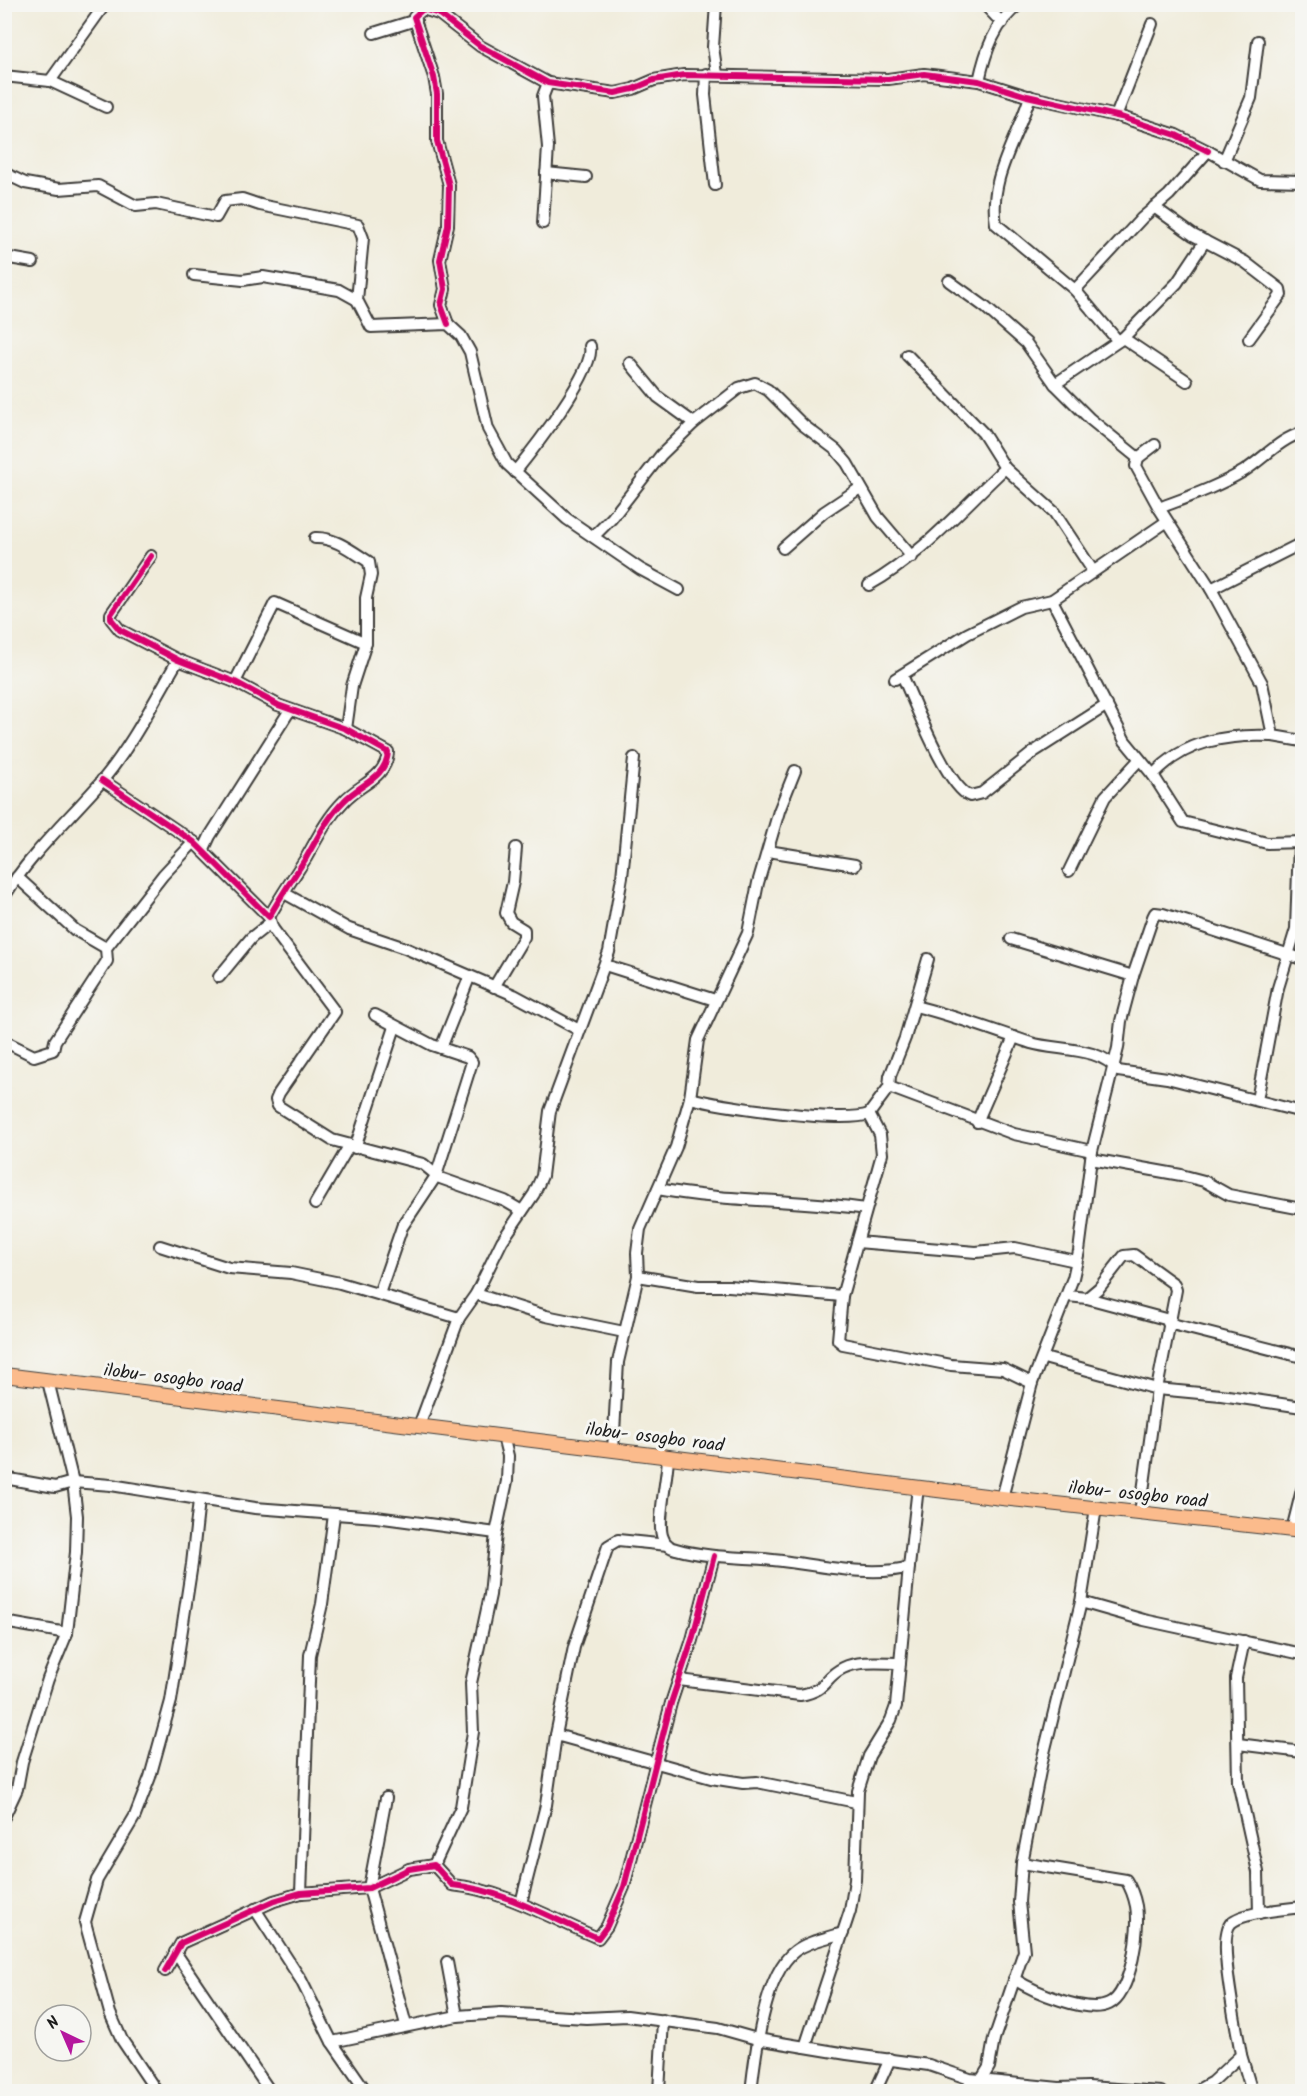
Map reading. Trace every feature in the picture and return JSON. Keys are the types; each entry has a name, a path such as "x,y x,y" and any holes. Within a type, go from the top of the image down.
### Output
{"main road":[{"name":"ilobu- osogbo road","path":"4,1375 1002,1498 1297,1530"}],"street":[{"path":"50,81 104,7 101,4"},
{"path":"715,185 705,95 712,74 716,4"},
{"path":"984,4 1002,23"},
{"path":"979,81 990,44 1002,23 1020,4"},
{"path":"679,590 640,569 595,535 567,519 515,472 496,448 488,429 466,343 448,324 441,304 445,289 440,260 448,225 449,185 437,141 437,94 434,77 414,17 423,9 434,12 480,46 548,83 615,93 633,89 654,80 712,74 768,79 888,79 924,74 979,81 1030,96 1116,116 1176,135 1260,180 1302,181"},
{"path":"374,33 416,20"},
{"path":"1116,116 1152,24"},
{"path":"1224,160 1251,98 1258,41"},
{"path":"4,76 50,81 106,107"},
{"path":"543,223 548,147 543,96 548,83"},
{"path":"1030,96 1020,128 997,178 996,224 1075,290 1121,340 1187,381"},
{"path":"1075,290 1208,152"},
{"path":"546,172 585,177"},
{"path":"4,173 24,183 59,189 98,186 136,206 156,204 216,217 225,201 242,199 260,205 358,225 363,238 357,300 371,327 448,324"},
{"path":"1154,207 1205,242 1245,262 1282,291 1249,339"},
{"path":"1055,384 1121,340 1177,284 1205,242"},
{"path":"4,257 33,262"},
{"path":"194,275 243,280 263,277 339,290 357,300"},
{"path":"949,281 985,307 1026,343 1055,384 1090,419 1138,458"},
{"path":"515,472 551,426 588,366 592,355 590,346"},
{"path":"907,355 983,432 1005,468 1062,521 1093,571"},
{"path":"630,363 658,397 694,423"},
{"path":"595,535 612,518 661,455 694,423 739,388 755,383 836,450 847,463 860,488 890,532 912,557"},
{"path":"1159,508 1224,482 1246,470 1288,439 1302,433"},
{"path":"1155,445 1138,458 1136,466 1166,522 1210,589 1262,683 1273,736"},
{"path":"869,585 912,557 1005,468"},
{"path":"783,548 824,512 860,488"},
{"path":"1107,705 1035,751 982,794 970,796 959,789 898,677 967,634 1021,607 1052,600 1166,522"},
{"path":"315,538 324,537 369,562 371,575 366,598 366,643 352,686 346,729"},
{"path":"1210,589 1302,543"},
{"path":"151,556 115,604 111,619 120,630 178,660 235,682 290,710 346,729 388,752 387,760 377,777 361,790 352,792 328,817 270,920 251,938 219,977"},
{"path":"1052,600 1125,741 1153,775 1183,822 1267,843 1300,842 1296,929 1278,988 1257,1100"},
{"path":"235,682 275,603 366,643"},
{"path":"4,897 17,877 102,780 134,736 178,660"},
{"path":"203,852 210,836 290,710"},
{"path":"1153,775 1175,755 1203,742 1241,735 1273,736 1302,741"},
{"path":"419,1426 459,1318 476,1294 502,1241 534,1194 542,1176 550,1111 605,965 622,877 634,758"},
{"path":"1069,872 1105,796 1139,760"},
{"path":"613,1450 614,1394 624,1332 638,1276 637,1253 640,1229 675,1147 690,1098 698,1040 748,933 768,851 795,771"},
{"path":"102,780 194,842 270,920 335,1012 277,1097 277,1104 323,1135 352,1147 414,1161 429,1167 436,1176 506,1201 522,1210"},
{"path":"4,1041 34,1056 53,1050 55,1041 107,961 106,948 163,875 194,842"},
{"path":"494,987 524,937 524,930 511,922 506,913 513,882 516,848"},
{"path":"768,851 855,865"},
{"path":"17,877 75,930 106,948"},
{"path":"284,893 349,929 405,948 494,987 579,1030"},
{"path":"1002,1498 1032,1383 1068,1296 1079,1251 1091,1155 1132,976 1152,920 1157,913 1302,959"},
{"path":"1011,939 1132,976"},
{"path":"690,1098 719,1105 767,1110 839,1116 869,1114 890,1087 890,1076 915,1006 928,959"},
{"path":"605,965 715,1000"},
{"path":"441,1048 469,978"},
{"path":"915,1006 1033,1044 1080,1052 1113,1064 1118,1071 1167,1078 1302,1112"},
{"path":"375,1015 441,1048 468,1057 472,1062 436,1176 402,1227 379,1294"},
{"path":"315,1204 352,1147 395,1027"},
{"path":"977,1122 1014,1036"},
{"path":"890,1087 977,1122 1014,1134 1091,1155 1204,1181 1229,1195 1302,1209"},
{"path":"869,1114 880,1135 882,1154 842,1296 837,1338 843,1344 951,1365 1010,1371 1032,1383"},
{"path":"658,1189 686,1194 819,1202 866,1209"},
{"path":"857,1242 976,1252 1015,1248 1076,1261"},
{"path":"160,1246 229,1268 317,1277 459,1318"},
{"path":"1087,1298 1099,1288 1124,1256 1134,1255 1174,1284 1176,1290 1168,1322 1157,1389 1140,1513"},
{"path":"638,1276 698,1286 729,1286 842,1296"},
{"path":"476,1294 537,1313 624,1332"},
{"path":"1068,1296 1087,1298 1302,1357"},
{"path":"1044,1358 1157,1389 1221,1395 1302,1407"},
{"path":"4,1817 18,1789 22,1762 48,1679 67,1633 76,1552 77,1516 73,1482 48,1381"},
{"path":"434,1865 461,1807 473,1732 471,1683 490,1594 496,1533 507,1481 508,1456 503,1437"},
{"path":"668,1456 668,1480 660,1519 663,1538 668,1545"},
{"path":"4,1478 56,1487 73,1482 111,1485 199,1500 334,1515 376,1516 496,1533"},
{"path":"805,2047 850,1911 855,1880 856,1802 869,1756 891,1720 896,1706 918,1487"},
{"path":"1297,1530 1302,1490"},
{"path":"157,2091 122,2040 110,2013 85,1922 97,1880 135,1816 150,1778 171,1701 192,1564 199,1500"},
{"path":"974,2091 989,2067 994,2039 1024,1951 1019,1902 1022,1863 1042,1761 1081,1602 1096,1508"},
{"path":"301,1893 310,1655 322,1604 334,1515"},
{"path":"521,1903 546,1805 556,1735 574,1647 608,1546 618,1539 668,1545 714,1556 860,1570 891,1571 909,1567"},
{"path":"434,1865 452,1886 474,1887 521,1903 598,1938 607,1926 624,1887 658,1762 670,1703 692,1640 714,1556"},
{"path":"1081,1602 1144,1620 1302,1654"},
{"path":"4,1622 67,1633"},
{"path":"1244,1641 1236,1678 1238,1782 1258,1872 1259,1913"},
{"path":"679,1680 800,1695 819,1690 845,1667 900,1663"},
{"path":"556,1735 711,1778 743,1783 757,1782 856,1802"},
{"path":"1238,1744 1302,1752"},
{"path":"386,1798 369,1888 406,2025"},
{"path":"1014,1979 1045,1996 1097,2006 1110,2004 1120,1993 1129,1971 1138,1925 1136,1906 1126,1880 1022,1863"},
{"path":"165,1971 181,1943 255,1909 301,1893 369,1888 409,1869 434,1865"},
{"path":"1252,2091 1241,2055 1225,1951 1228,1927 1236,1919 1302,1907"},
{"path":"255,1909 300,1980 332,2042 366,2091"},
{"path":"751,2091 757,2039 765,2009 787,1960 804,1946 843,1933"},
{"path":"175,1952 267,2087 260,2091"},
{"path":"447,1962 457,2016"},
{"path":"332,2042 457,2016 501,2013 586,2018 627,2016 718,2028 757,2039 929,2065 970,2079 981,2078 1022,2086 1161,2091"},
{"path":"659,2091 663,2020"},
{"path":"1197,2091 1212,2082 1241,2055"},
{"path":"875,2091 891,2060"}],"cycle path":[{"path":"448,324 441,305 445,289 440,260 448,225 449,185 437,141 437,94 434,77 414,17 423,9 439,14 480,46 548,83 615,93 633,89 654,80 684,75 888,79 924,74 979,81 1027,96 1121,117 1176,135 1208,151"},
{"path":"102,780 194,842 269,917 338,807 377,775 386,761 388,752 346,729 278,705 235,682 178,660 120,630 111,619 111,614 151,556"},
{"path":"165,1971 181,1943 274,1901 301,1893 369,1888 409,1869 434,1865 452,1885 508,1899 598,1938 607,1926 624,1887 671,1703 692,1640 714,1556"}]}
